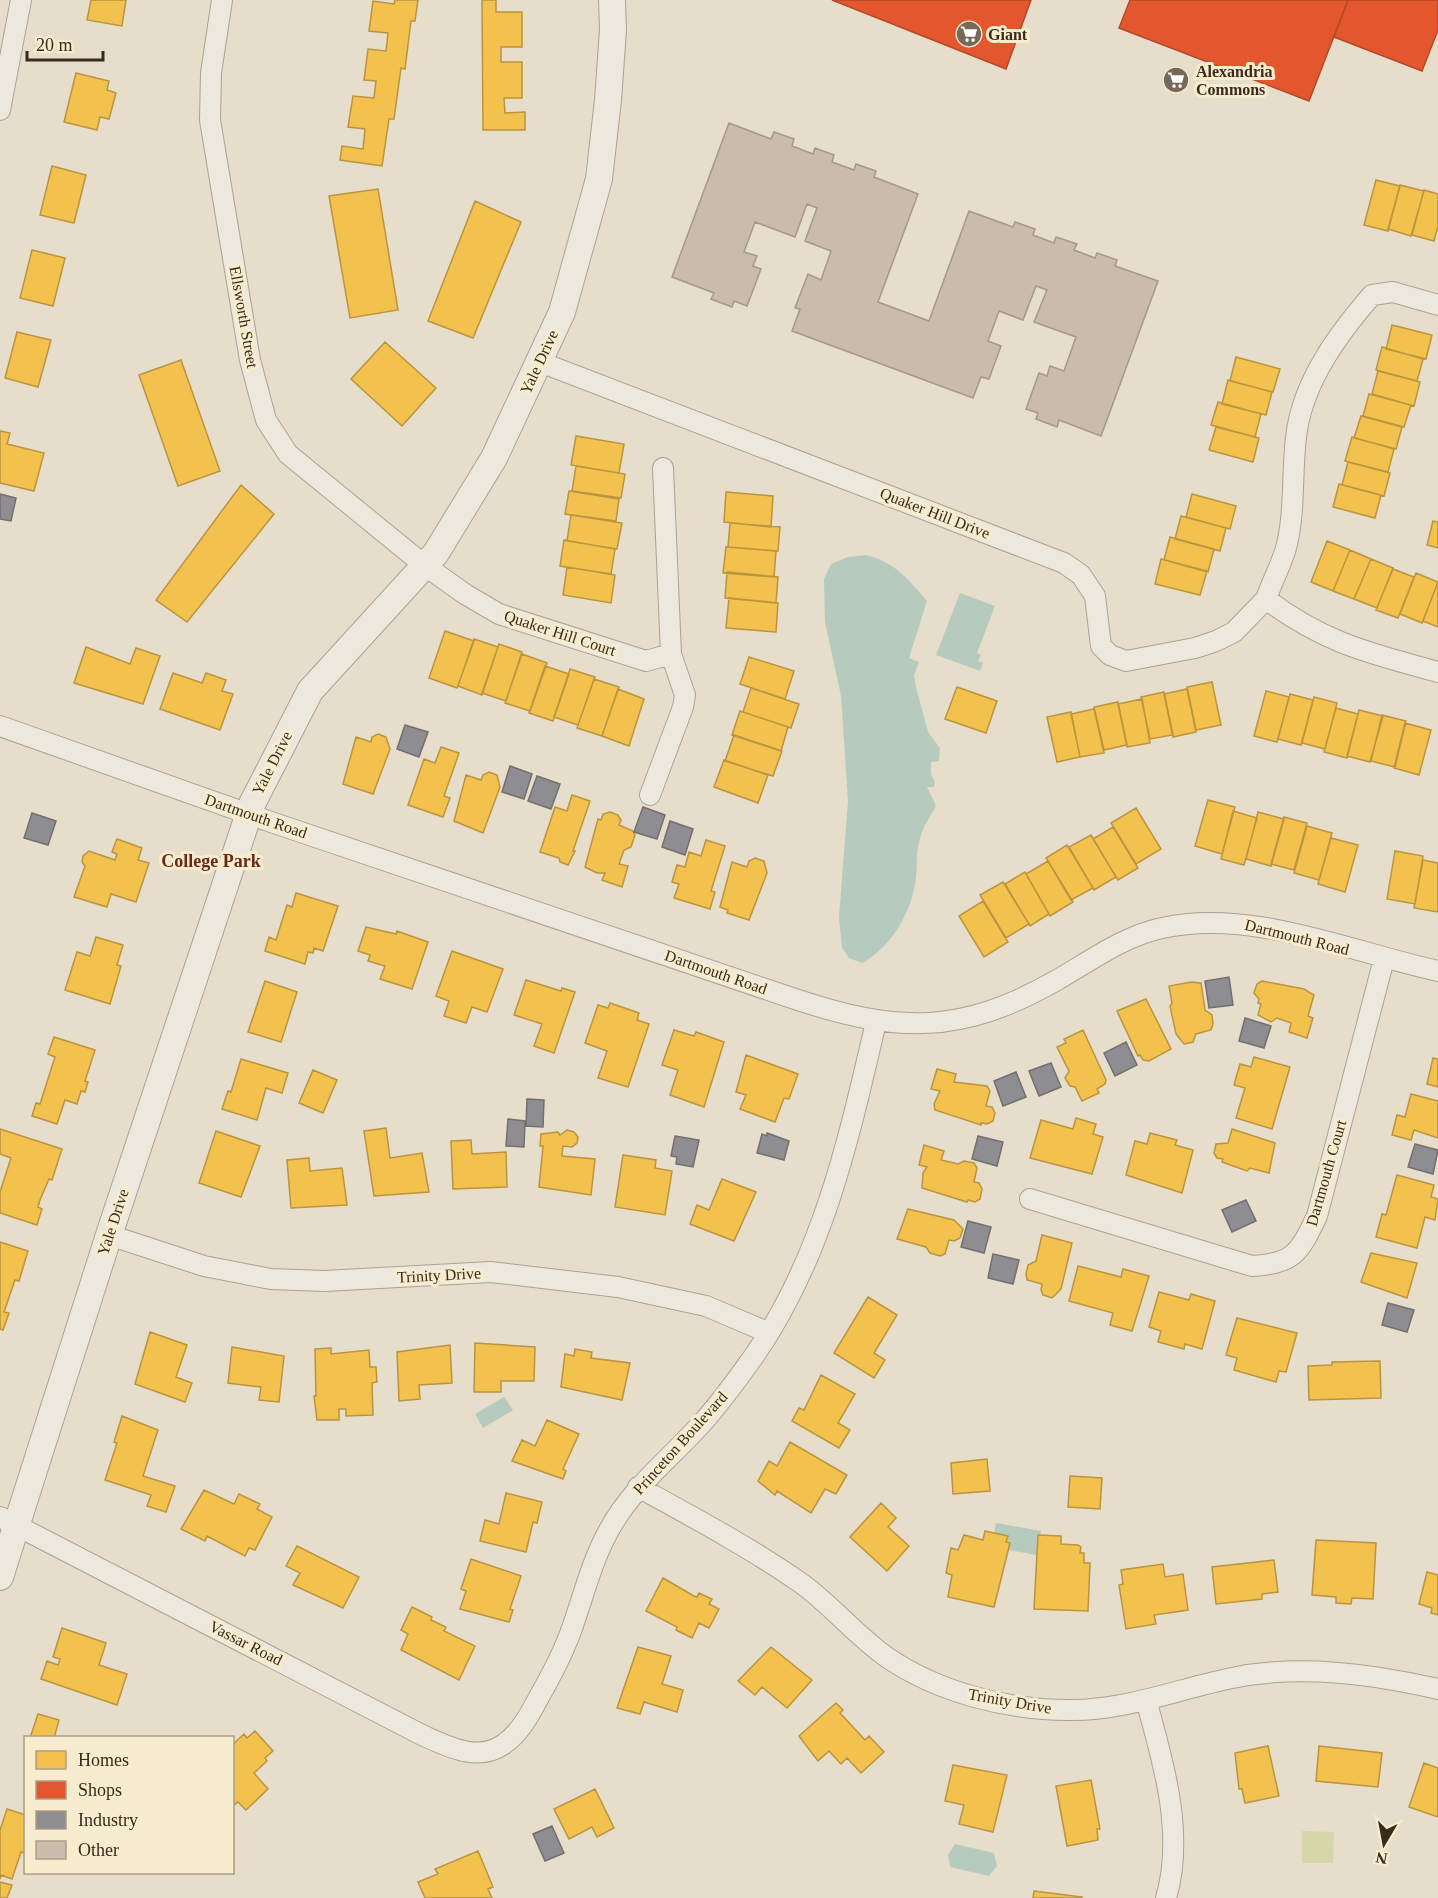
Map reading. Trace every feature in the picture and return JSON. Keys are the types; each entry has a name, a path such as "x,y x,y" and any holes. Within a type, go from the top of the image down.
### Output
{"street":[{"path":"0,110 21,0"},
{"name":"Ellsworth Street","path":"222,0 211,73 210,120 250,360 266,420 288,454 424,565"},
{"name":"Yale Drive","path":"0,1577 9,1521 109,1235 248,814 310,691 436,553 494,458 562,312 599,179 609,100 614,30 612,0"},
{"name":"Quaker Hill Drive","path":"540,362 1064,563 1081,575 1095,596 1101,646 1110,656 1126,661 1216,642 1234,632 1266,599 1286,548 1297,430 1316,372 1356,313 1372,295 1393,292 1438,304"},
{"path":"650,795 683,707 685,695 671,654 663,468"},
{"name":"Quaker Hill Court","path":"424,565 465,594 499,614 646,661 671,654"},
{"path":"1266,599 1293,620 1349,648 1438,672"},
{"name":"Dartmouth Road","path":"0,726 248,814 815,1006 876,1022 924,1024 965,1019 993,1012 1054,982 1128,940 1162,928 1232,922 1286,932 1438,971"},
{"name":"Dartmouth Court","path":"1030,1199 1252,1266 1272,1265 1292,1258 1303,1244 1317,1216 1384,959"},
{"name":"Princeton Boulevard","path":"495,1748 503,1746 528,1717 570,1634 601,1545 622,1507 638,1487 704,1421 755,1354 783,1308 815,1241 839,1173 876,1022"},
{"name":"Trinity Drive","path":"109,1235 204,1266 271,1279 324,1281 491,1272 618,1287 706,1306 767,1332"},
{"name":"Trinity Drive","path":"638,1487 736,1540 801,1583 888,1658 928,1680 989,1700 1068,1710 1146,1700 1233,1677 1304,1671 1373,1676 1438,1689"},
{"name":"Vassar Road","path":"9,1521 422,1735 462,1752 477,1753 495,1748"},
{"path":"1146,1700 1161,1756 1171,1816 1173,1858 1166,1898"}],"green space":[{"path":"1302,1831 1334,1832 1333,1863 1302,1863"}],"shaded area":[{"path":"865,555 892,566 907,578 927,601 909,658 919,662 914,675 916,687 928,732 940,748 939,761 931,762 934,787 927,787 936,806 919,841 912,897 897,930 881,949 862,963 849,958 842,948 839,917 848,801 841,696 825,622 824,579 831,564 848,557"},
{"path":"960,593 995,606 977,653 981,655 978,661 983,663 980,671 936,655"},
{"path":"504,1397 513,1410 483,1428 475,1414"},
{"path":"996,1523 1041,1531 1037,1555 992,1547"},
{"path":"955,1844 994,1853 997,1866 989,1876 950,1867 948,1855"}],"building: Homes":[{"path":"91,0 126,0 122,26 87,20"},
{"path":"395,0 418,0 415,21 411,21 405,69 401,68 394,119 389,119 382,166 340,160 342,146 363,149 365,129 348,127 353,96 374,98 376,81 364,80 368,49 386,51 388,33 369,31 373,1 394,4"},
{"path":"482,0 496,0 496,12 522,12 522,47 501,47 501,62 522,62 522,98 504,98 505,113 525,112 525,130 483,130"},
{"path":"76,73 109,81 107,90 116,93 109,119 100,117 97,130 64,122"},
{"path":"52,166 86,175 74,223 40,215"},
{"path":"1376,180 1400,186 1388,231 1364,225"},
{"path":"1400,185 1424,191 1411,236 1388,229"},
{"path":"378,189 398,310 350,318 329,196"},
{"path":"1424,190 1438,194 1438,226 1434,241 1412,235"},
{"path":"475,201 521,222 473,338 428,321"},
{"path":"32,250 65,258 53,306 20,298"},
{"path":"1392,325 1432,335 1426,359 1386,349"},
{"path":"17,332 51,340 38,387 5,378"},
{"path":"385,342 436,388 402,426 351,379"},
{"path":"1382,347 1423,359 1417,381 1376,370"},
{"path":"1236,357 1280,369 1273,392 1230,381"},
{"path":"181,360 220,471 178,486 139,375"},
{"path":"1378,371 1420,382 1414,406 1372,394"},
{"path":"1228,380 1272,392 1266,415 1222,404"},
{"path":"1369,394 1411,405 1404,427 1363,416"},
{"path":"1218,402 1261,414 1255,437 1211,425"},
{"path":"1361,416 1402,427 1396,449 1354,438"},
{"path":"1216,427 1259,438 1253,462 1209,450"},
{"path":"0,431 10,433 7,444 44,453 34,491 0,483"},
{"path":"576,436 624,444 619,473 571,465"},
{"path":"1352,437 1394,449 1388,472 1345,461"},
{"path":"1348,462 1390,473 1384,496 1342,485"},
{"path":"576,466 625,474 621,498 572,491"},
{"path":"1339,484 1381,495 1375,518 1333,507"},
{"path":"241,485 274,514 187,622 156,600"},
{"path":"569,491 619,499 616,521 565,514"},
{"path":"726,492 773,496 771,527 724,522"},
{"path":"1192,494 1236,506 1230,529 1186,517"},
{"path":"571,515 622,523 617,549 567,541"},
{"path":"1181,516 1226,528 1220,551 1175,539"},
{"path":"1433,521 1438,522 1438,548 1427,545"},
{"path":"730,523 780,527 778,551 728,547"},
{"path":"1170,537 1214,549 1208,572 1164,560"},
{"path":"564,540 615,549 611,574 560,566"},
{"path":"1327,541 1350,550 1333,591 1311,582"},
{"path":"726,547 776,551 774,577 723,573"},
{"path":"1350,550 1371,559 1354,599 1333,591"},
{"path":"1161,559 1207,571 1200,595 1155,584"},
{"path":"1371,559 1393,568 1377,608 1354,599"},
{"path":"567,567 615,575 611,603 563,595"},
{"path":"1393,569 1414,577 1398,618 1376,610"},
{"path":"727,572 778,577 776,603 725,598"},
{"path":"1416,573 1438,582 1422,623 1400,614"},
{"path":"1438,582 1438,627 1423,621"},
{"path":"729,598 778,603 776,632 726,628"},
{"path":"445,631 474,641 457,688 429,678"},
{"path":"474,639 498,647 482,695 458,686"},
{"path":"499,644 522,652 506,701 482,693"},
{"path":"86,647 130,664 136,648 160,656 143,704 74,683"},
{"path":"522,654 547,663 530,711 505,703"},
{"path":"749,657 794,671 785,699 740,684"},
{"path":"545,666 569,674 553,721 529,713"},
{"path":"570,669 595,677 578,725 554,717"},
{"path":"173,673 202,683 206,673 226,680 222,691 233,694 220,730 160,709"},
{"path":"594,679 619,687 602,736 577,728"},
{"path":"1212,682 1221,725 1196,730 1187,687"},
{"path":"957,687 997,701 986,733 945,719"},
{"path":"751,688 799,704 791,728 743,712"},
{"path":"618,689 644,699 629,746 602,736"},
{"path":"1187,689 1196,732 1173,737 1164,694"},
{"path":"1266,691 1289,697 1277,742 1254,736"},
{"path":"1164,692 1173,735 1150,739 1141,697"},
{"path":"1290,694 1313,700 1301,745 1278,739"},
{"path":"1314,697 1337,703 1325,749 1302,743"},
{"path":"1142,699 1150,743 1127,747 1118,704"},
{"path":"1118,702 1127,745 1104,750 1094,707"},
{"path":"1336,708 1358,714 1347,758 1324,752"},
{"path":"1094,709 1104,753 1080,757 1071,714"},
{"path":"1359,710 1383,716 1370,762 1347,756"},
{"path":"740,711 788,727 781,751 732,735"},
{"path":"1071,712 1080,757 1057,762 1047,717"},
{"path":"1382,715 1406,721 1395,767 1371,761"},
{"path":"1405,723 1431,730 1419,775 1394,768"},
{"path":"378,734 386,737 390,749 373,794 343,784 356,737 371,742 372,737"},
{"path":"734,735 782,751 773,776 725,761"},
{"path":"441,747 459,753 444,796 450,798 443,817 408,805 424,759 435,763"},
{"path":"724,760 768,775 758,803 714,787"},
{"path":"489,772 497,775 500,787 483,833 454,821 466,775 481,780 483,775"},
{"path":"572,795 590,801 573,851 575,851 568,865 560,862 559,858 540,852 555,807 567,811"},
{"path":"1208,800 1235,807 1222,854 1195,846"},
{"path":"1136,808 1161,849 1136,864 1111,823"},
{"path":"1233,811 1257,818 1244,865 1221,859"},
{"path":"610,812 618,815 621,820 619,825 633,831 635,835 631,847 624,850 619,864 628,866 622,887 602,880 605,873 597,873 585,867 598,819 601,820 603,814"},
{"path":"1258,812 1284,819 1271,866 1246,859"},
{"path":"1284,817 1307,823 1294,870 1271,864"},
{"path":"1307,826 1332,833 1319,880 1294,873"},
{"path":"1113,827 1138,868 1118,880 1093,839"},
{"path":"1091,835 1116,877 1094,890 1069,847"},
{"path":"1331,838 1358,845 1345,892 1318,884"},
{"path":"117,839 142,848 138,860 149,863 136,902 111,894 107,907 74,897 85,866 82,862 83,856 89,851 115,860 117,854 112,852"},
{"path":"706,840 725,846 711,891 715,892 710,909 674,898 679,884 672,882 677,865 685,867 689,852 701,856"},
{"path":"1067,845 1093,888 1071,900 1046,858"},
{"path":"1395,851 1423,856 1415,904 1387,899"},
{"path":"755,858 764,861 767,873 749,920 727,913 728,910 720,907 732,862 747,867 749,861"},
{"path":"1423,860 1438,863 1438,912 1414,908"},
{"path":"1048,861 1073,902 1050,916 1026,874"},
{"path":"1025,872 1049,914 1030,926 1005,884"},
{"path":"1003,882 1029,924 1006,938 980,895"},
{"path":"296,893 338,906 323,951 314,948 313,953 308,952 305,964 265,951 269,937 276,940 287,905 292,907"},
{"path":"983,901 1008,942 984,957 959,916"},
{"path":"366,927 396,934 397,931 428,942 412,989 380,979 385,966 368,961 370,955 358,951"},
{"path":"96,937 123,945 117,965 121,966 110,1004 65,990 77,952 90,956"},
{"path":"452,951 503,969 487,1012 472,1007 466,1023 444,1016 449,1001 436,996"},
{"path":"526,980 561,991 562,988 575,992 554,1053 534,1046 542,1024 514,1015"},
{"path":"265,981 297,992 281,1042 248,1032"},
{"path":"1262,981 1304,989 1314,995 1308,1016 1313,1018 1307,1038 1289,1032 1291,1023 1277,1018 1271,1022 1258,1015 1261,1004 1258,1003 1259,999 1254,993 1257,984"},
{"path":"1191,982 1201,983 1205,1010 1212,1015 1213,1024 1211,1030 1196,1034 1193,1042 1184,1044 1176,1034 1170,1006 1172,1003 1169,986"},
{"path":"1146,999 1171,1049 1149,1061 1138,1056 1117,1011"},
{"path":"610,1003 639,1013 637,1020 649,1024 628,1087 598,1078 607,1051 585,1043 598,1005 608,1008"},
{"path":"674,1030 694,1036 696,1032 724,1042 704,1107 670,1095 678,1070 662,1065"},
{"path":"1083,1030 1106,1080 1105,1084 1097,1089 1099,1093 1082,1101 1075,1087 1070,1086 1065,1078 1069,1071 1057,1047 1066,1043 1064,1039"},
{"path":"54,1037 95,1050 85,1081 88,1082 85,1092 81,1091 77,1104 65,1100 57,1124 32,1116 36,1103 40,1104 55,1057 48,1054"},
{"path":"746,1055 798,1074 789,1099 784,1098 775,1122 740,1109 746,1095 736,1092"},
{"path":"1254,1057 1290,1067 1272,1129 1236,1118 1245,1088 1234,1085 1240,1064 1251,1067"},
{"path":"1433,1058 1438,1059 1438,1087 1427,1084"},
{"path":"241,1059 288,1073 282,1093 266,1088 257,1120 222,1109 228,1091 231,1092"},
{"path":"937,1069 956,1074 954,1082 987,1086 990,1091 986,1106 992,1107 995,1113 993,1121 987,1124 981,1123 981,1125 935,1110 934,1104 940,1091 931,1089"},
{"path":"313,1070 337,1080 323,1113 299,1103"},
{"path":"1411,1094 1438,1101 1438,1138 1414,1130 1411,1140 1392,1135 1397,1115 1405,1117"},
{"path":"1076,1118 1096,1124 1093,1134 1103,1137 1092,1174 1030,1158 1041,1120 1073,1129"},
{"path":"386,1128 390,1158 422,1153 429,1192 374,1196 364,1131"},
{"path":"0,1129 62,1149 52,1180 49,1179 40,1200 38,1207 42,1209 37,1225 0,1213 0,1192 11,1158 0,1154"},
{"path":"1232,1129 1275,1143 1269,1173 1250,1168 1247,1171 1217,1158 1214,1153 1216,1144 1228,1143"},
{"path":"567,1130 574,1132 578,1137 577,1143 572,1147 563,1146 562,1156 595,1159 591,1195 539,1187 543,1146 540,1146 541,1134 558,1132 560,1135"},
{"path":"216,1131 260,1146 241,1197 199,1183"},
{"path":"1150,1133 1177,1140 1175,1145 1193,1150 1182,1193 1126,1175 1135,1141 1147,1144"},
{"path":"471,1140 472,1154 506,1152 507,1187 453,1189 451,1141"},
{"path":"924,1145 944,1151 941,1160 958,1164 964,1161 974,1163 977,1168 974,1182 979,1183 982,1189 980,1199 967,1202 922,1188 923,1173 927,1167 919,1165"},
{"path":"623,1155 656,1160 655,1168 672,1171 665,1215 615,1207"},
{"path":"309,1158 310,1171 342,1168 347,1205 291,1208 287,1160"},
{"path":"1397,1175 1434,1185 1431,1197 1438,1199 1435,1220 1425,1217 1417,1248 1376,1237 1382,1214 1386,1215"},
{"path":"722,1179 756,1192 734,1241 690,1224 697,1205 709,1210"},
{"path":"908,1209 954,1220 963,1229 960,1238 954,1241 949,1240 945,1254 940,1256 930,1253 926,1247 897,1239"},
{"path":"1042,1235 1072,1243 1061,1289 1052,1298 1043,1295 1042,1284 1027,1280 1026,1274 1028,1265 1036,1261"},
{"path":"0,1242 28,1251 19,1281 15,1280 4,1312 9,1313 3,1330 0,1329"},
{"path":"1371,1253 1417,1263 1407,1298 1361,1282"},
{"path":"1078,1266 1121,1277 1123,1269 1149,1276 1132,1331 1110,1325 1113,1313 1069,1301"},
{"path":"1159,1292 1189,1300 1191,1294 1215,1301 1202,1349 1185,1344 1184,1349 1158,1342 1161,1331 1149,1327"},
{"path":"868,1297 897,1315 874,1353 885,1360 874,1378 834,1353"},
{"path":"1237,1318 1297,1333 1286,1372 1279,1371 1276,1382 1234,1370 1237,1358 1226,1355"},
{"path":"150,1332 187,1345 176,1377 192,1383 185,1402 135,1384"},
{"path":"475,1343 535,1347 534,1381 501,1381 501,1392 474,1392"},
{"path":"450,1345 452,1383 419,1385 420,1399 399,1401 397,1352"},
{"path":"232,1347 284,1356 279,1402 259,1400 261,1387 228,1383"},
{"path":"331,1348 331,1354 369,1350 370,1367 376,1367 377,1382 372,1383 373,1415 346,1416 346,1409 339,1409 339,1420 317,1420 314,1396 316,1396 315,1349"},
{"path":"575,1349 592,1352 591,1358 630,1363 622,1400 561,1387 565,1354 574,1356"},
{"path":"1380,1361 1381,1398 1309,1400 1308,1366 1332,1365 1332,1362"},
{"path":"821,1375 855,1394 838,1423 850,1430 839,1448 792,1421 799,1408 804,1410"},
{"path":"122,1416 158,1430 143,1476 175,1486 166,1512 147,1506 151,1495 105,1480 117,1443 114,1442"},
{"path":"547,1420 579,1434 563,1469 566,1471 563,1479 512,1461 522,1440 535,1446"},
{"path":"790,1442 847,1475 836,1494 825,1489 811,1513 777,1491 775,1495 758,1481 769,1461 777,1466"},
{"path":"987,1459 990,1491 953,1494 951,1463"},
{"path":"1070,1476 1102,1478 1100,1509 1068,1507"},
{"path":"204,1490 234,1504 239,1494 260,1504 257,1509 272,1517 255,1550 249,1548 245,1556 207,1536 205,1541 181,1529"},
{"path":"506,1493 542,1502 537,1523 533,1522 526,1552 480,1541 485,1520 499,1524"},
{"path":"881,1503 896,1518 888,1527 909,1546 887,1571 850,1537"},
{"path":"985,1531 1008,1536 1006,1542 1010,1543 994,1607 948,1597 952,1575 946,1573 951,1548 958,1550 964,1535 983,1540"},
{"path":"1038,1535 1061,1536 1061,1544 1081,1547 1080,1553 1084,1553 1084,1563 1090,1563 1088,1611 1034,1609"},
{"path":"1316,1540 1376,1543 1373,1599 1352,1598 1351,1604 1336,1603 1336,1597 1312,1595"},
{"path":"297,1546 359,1577 343,1608 293,1585 300,1573 286,1566"},
{"path":"471,1559 521,1576 510,1609 513,1610 509,1622 460,1609 466,1591 461,1589"},
{"path":"1274,1560 1278,1592 1262,1594 1262,1599 1216,1604 1212,1567"},
{"path":"1163,1564 1165,1577 1183,1574 1188,1610 1154,1615 1156,1624 1126,1629 1119,1585 1123,1584 1121,1570"},
{"path":"1427,1572 1438,1575 1438,1615 1431,1613 1432,1608 1419,1604"},
{"path":"663,1578 694,1596 697,1597 699,1593 712,1599 709,1604 719,1609 709,1628 699,1623 692,1638 676,1630 677,1627 646,1611"},
{"path":"412,1607 446,1627 444,1631 475,1646 459,1680 401,1650 408,1634 401,1630"},
{"path":"62,1628 106,1643 99,1665 127,1674 117,1705 41,1679 47,1661 58,1665 60,1659 53,1657"},
{"path":"638,1647 671,1656 662,1684 683,1690 677,1712 644,1702 640,1714 617,1708"},
{"path":"771,1647 812,1680 787,1708 762,1687 755,1695 738,1681"},
{"path":"836,1703 843,1710 840,1713 865,1740 869,1736 884,1752 861,1773 847,1758 841,1764 829,1751 818,1761 799,1736"},
{"path":"38,1714 59,1720 55,1736 31,1736"},
{"path":"255,1731 273,1751 265,1758 267,1761 254,1773 268,1789 246,1810 238,1802 234,1805 234,1743 244,1734 247,1738"},
{"path":"1268,1746 1279,1796 1245,1803 1242,1789 1239,1789 1235,1753"},
{"path":"1319,1746 1382,1753 1378,1787 1316,1781"},
{"path":"1424,1763 1438,1768 1438,1817 1409,1807"},
{"path":"953,1765 1007,1775 993,1832 959,1824 964,1805 945,1801"},
{"path":"1091,1780 1100,1829 1097,1829 1098,1840 1067,1846 1056,1786"},
{"path":"595,1789 614,1828 597,1837 592,1827 569,1839 554,1809"},
{"path":"7,1809 24,1814 24,1853 21,1852 12,1879 1,1875 0,1879 0,1830"},
{"path":"478,1851 493,1887 488,1889 492,1898 425,1898 418,1882 438,1874 435,1869"},
{"path":"0,1882 12,1885 7,1898 0,1898"},
{"path":"1034,1891 1082,1897 1033,1898"}],"building: Shops":[{"name":"Giant","path":"832,0 1031,0 1006,69"},
{"path":"1130,0 1348,0 1309,101 1119,28"},
{"path":"1348,0 1438,0 1438,30 1422,71 1334,37"}],"building: Industry":[{"path":"0,494 16,498 11,521 0,519"},
{"path":"405,725 428,732 419,757 397,749"},
{"path":"510,766 532,774 524,799 502,792"},
{"path":"537,776 560,784 551,809 528,801"},
{"path":"643,807 665,815 657,839 634,832"},
{"path":"32,813 56,821 48,845 24,838"},
{"path":"670,821 693,829 685,855 662,847"},
{"path":"1229,977 1233,1005 1209,1008 1205,981"},
{"path":"1245,1018 1271,1026 1264,1048 1239,1041"},
{"path":"1126,1042 1137,1065 1115,1076 1104,1053"},
{"path":"1051,1063 1061,1087 1039,1096 1029,1071"},
{"path":"1016,1072 1026,1097 1003,1106 994,1081"},
{"path":"527,1099 544,1100 543,1127 526,1126"},
{"path":"508,1119 525,1121 524,1147 506,1146"},
{"path":"767,1133 789,1141 784,1160 757,1153 762,1134 767,1136"},
{"path":"675,1136 699,1140 693,1167 676,1164 677,1157 671,1156"},
{"path":"978,1136 1003,1142 997,1166 972,1159"},
{"path":"1415,1144 1438,1150 1433,1174 1408,1167"},
{"path":"1246,1200 1256,1221 1232,1232 1222,1210"},
{"path":"968,1221 991,1227 984,1253 961,1247"},
{"path":"993,1254 1019,1260 1013,1284 988,1278"},
{"path":"1388,1303 1414,1310 1407,1332 1382,1325"},
{"path":"552,1826 564,1853 545,1861 533,1834"}],"building: Other":[{"path":"729,123 771,139 774,132 794,139 792,146 813,154 815,148 834,155 832,162 854,170 856,164 876,171 874,177 918,194 878,302 929,321 969,211 1013,227 1015,222 1035,229 1033,235 1054,243 1056,237 1077,244 1074,250 1095,258 1097,253 1117,260 1115,266 1158,281 1101,436 1059,420 1057,427 1036,419 1038,413 1026,409 1039,373 1047,376 1050,366 1064,371 1076,337 1034,322 1047,290 1036,286 1023,320 999,311 988,341 1001,346 989,379 981,377 973,398 792,331 800,309 795,308 808,274 821,280 831,251 805,241 817,208 807,204 795,237 755,222 744,252 757,256 753,266 761,269 747,306 734,301 732,307 711,299 714,293 672,277"}],"place":[{"name":"Giant","path":"969,34"},
{"name":"Alexandria Commons","path":"1176,80"}],"district":[{"name":"College Park","path":"211,861"}]}
